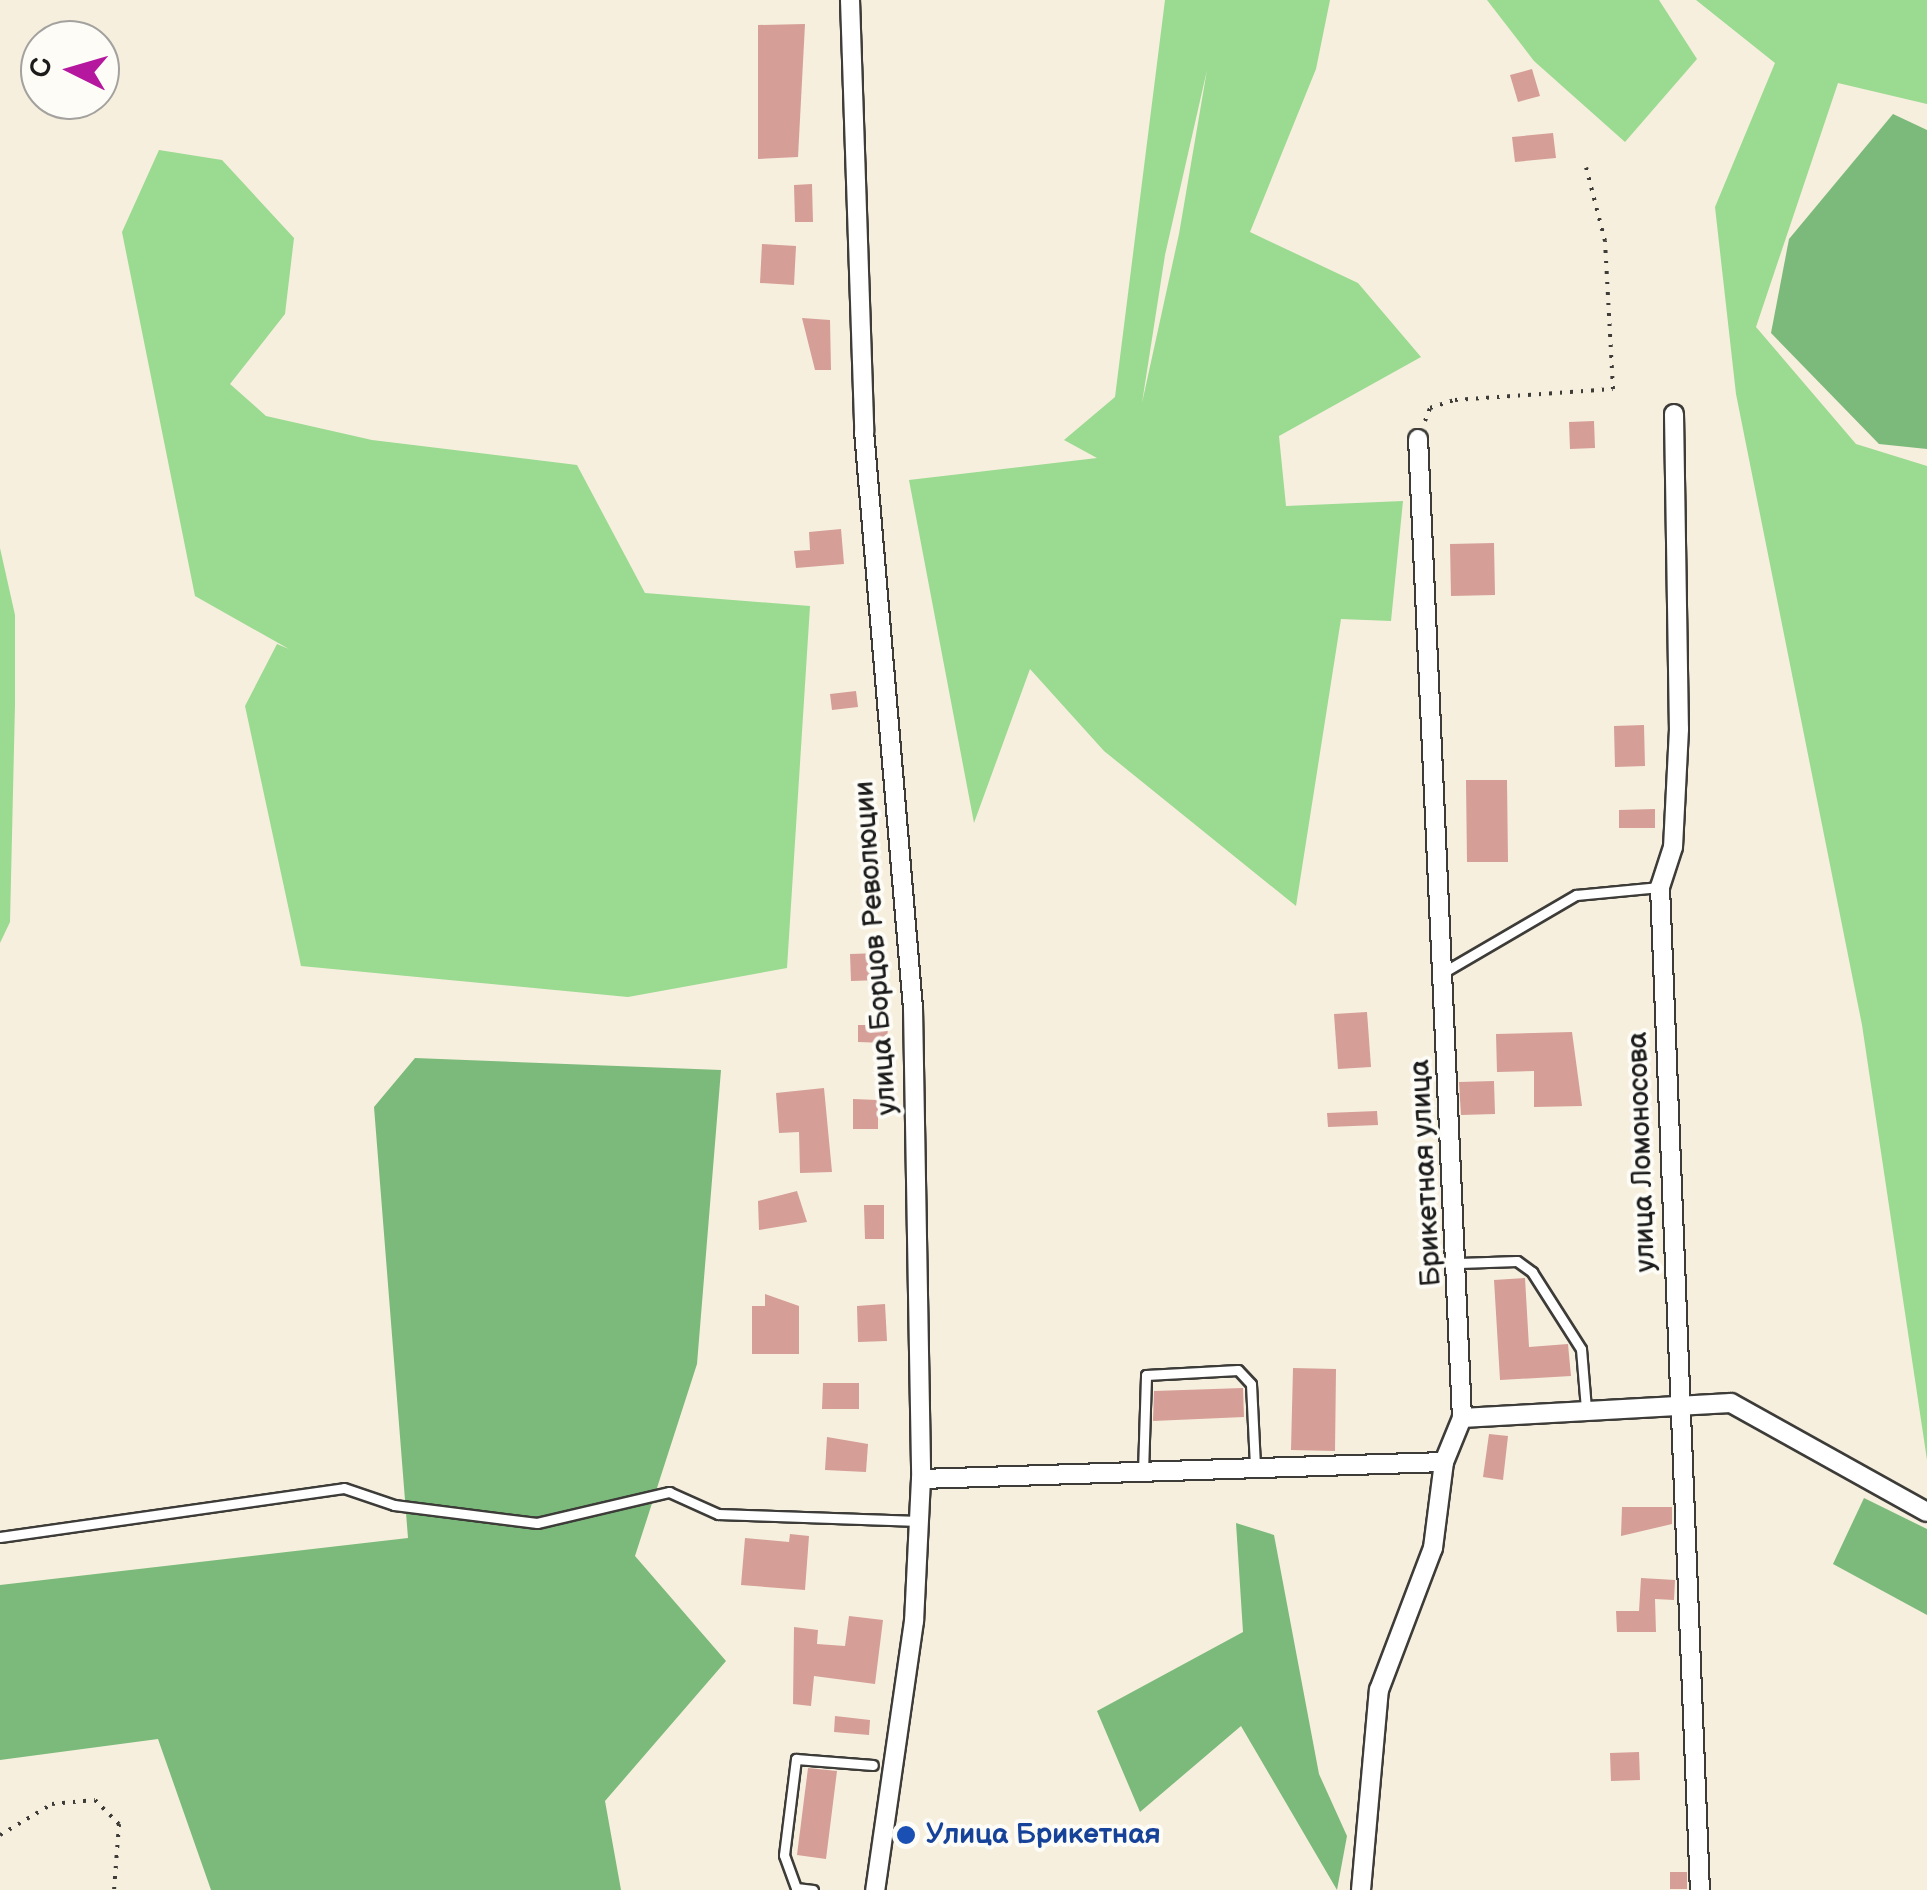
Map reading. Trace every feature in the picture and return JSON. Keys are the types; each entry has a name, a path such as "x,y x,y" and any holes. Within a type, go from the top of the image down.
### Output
{"street":[{"name":"улица Борцов Революции","path":"850,0 864,431 913,1008 922,1521 876,1890"},
{"name":"улица Ломоносова","path":"1674,414 1678,729 1673,847 1660,887 1700,1890"},
{"name":"Брикетная улица","path":"1361,1890 1379,1690 1433,1548 1444,1462 1462,1418 1459,1263 1418,439"},
{"path":"1462,1418 1678,1402 1730,1404 1778,1424 1927,1512"},
{"path":"921,1478 1444,1462"}],"lane":[{"path":"1444,972 1576,895 1660,887"},
{"path":"1459,1263 1517,1261 1532,1272 1581,1348 1586,1409"},
{"path":"1143,1472 1146,1375 1238,1370 1252,1384 1255,1468"},
{"path":"0,1537 344,1488 394,1505 537,1523 669,1492 718,1514 922,1521"},
{"path":"813,1890 796,1889 784,1855 796,1759 873,1765"}],"path":[{"path":"1418,439 1430,408 1455,400 1613,389 1605,241 1586,167"},
{"path":"0,1835 52,1804 95,1800 119,1824 114,1890"}],"green space":[{"path":"1165,0 1330,0 1316,69 1250,232 1358,283 1421,357 1279,436 1286,506 1403,501 1391,621 1341,619 1296,906 1104,751 1030,669 974,823 909,480 1097,458 1064,440 1115,397","holes":["1207,70 1179,234 1142,403 1165,255"]},
{"path":"1487,0 1659,0 1697,59 1625,142 1534,61"},
{"path":"1696,0 1927,0 1927,104 1838,83 1756,327 1856,444 1927,466 1927,1460 1862,1025 1736,394 1715,207 1775,63"},
{"path":"1893,114 1927,130 1927,449 1879,444 1771,333 1789,239"},
{"path":"159,150 222,160 294,238 285,314 230,384 266,416 372,440 577,465 645,593 810,606 787,968 628,997 301,966 245,706 277,644 289,649 195,596 122,232"},
{"path":"0,548 15,615 15,704 10,922 0,943"},
{"path":"415,1058 721,1070 697,1364 635,1556 726,1661 605,1801 621,1890 211,1890 158,1739 0,1760 0,1585 408,1538 374,1107"},
{"path":"1864,1498 1927,1529 1927,1615 1833,1564"},
{"path":"1236,1523 1274,1535 1319,1774 1347,1836 1337,1890 1241,1726 1140,1812 1097,1711 1243,1632"}],"building":[{"path":"805,24 798,157 758,159 758,25"},
{"path":"1532,69 1540,96 1518,102 1510,75"},
{"path":"1553,133 1556,158 1515,162 1512,137"},
{"path":"812,184 813,222 795,222 794,185"},
{"path":"762,244 796,246 794,285 760,283"},
{"path":"802,318 830,320 831,370 815,370"},
{"path":"1594,421 1595,448 1570,449 1569,422"},
{"path":"841,529 844,564 796,568 794,551 810,550 809,532"},
{"path":"1494,543 1495,595 1451,596 1450,544"},
{"path":"856,691 858,707 832,710 830,694"},
{"path":"1644,725 1645,766 1615,767 1614,726"},
{"path":"1466,780 1507,780 1508,862 1467,862"},
{"path":"1655,809 1655,828 1619,828 1619,810"},
{"path":"880,953 881,980 851,981 850,954"},
{"path":"1367,1012 1371,1067 1338,1069 1334,1014"},
{"path":"858,1025 888,1025 887,1043 858,1042"},
{"path":"1572,1032 1582,1106 1534,1107 1534,1071 1497,1072 1496,1034"},
{"path":"1494,1081 1495,1114 1461,1115 1459,1082"},
{"path":"824,1088 832,1172 800,1173 799,1132 779,1133 776,1093"},
{"path":"853,1099 878,1100 878,1129 853,1129"},
{"path":"1377,1111 1378,1125 1328,1127 1327,1113"},
{"path":"797,1191 807,1222 759,1230 758,1201"},
{"path":"864,1205 884,1205 884,1239 865,1239"},
{"path":"1525,1278 1529,1347 1568,1344 1571,1376 1500,1380 1494,1280"},
{"path":"765,1294 799,1306 799,1354 752,1354 752,1306 765,1306"},
{"path":"885,1304 887,1341 858,1342 857,1306"},
{"path":"1293,1368 1336,1369 1335,1451 1291,1450"},
{"path":"823,1383 859,1383 859,1409 822,1409"},
{"path":"1243,1388 1244,1417 1153,1421 1154,1391"},
{"path":"1489,1434 1508,1436 1503,1480 1483,1477"},
{"path":"827,1437 868,1444 866,1472 825,1470"},
{"path":"1622,1507 1672,1507 1672,1524 1621,1536"},
{"path":"790,1534 809,1536 805,1590 741,1585 745,1538 789,1542"},
{"path":"1641,1578 1675,1580 1674,1600 1655,1599 1656,1632 1617,1632 1616,1611 1639,1611"},
{"path":"849,1616 883,1620 875,1684 814,1676 811,1706 793,1704 794,1627 818,1630 817,1644 845,1646"},
{"path":"835,1716 870,1720 869,1735 834,1732"},
{"path":"1639,1752 1640,1780 1611,1781 1610,1753"},
{"path":"808,1768 837,1771 826,1859 797,1855"},
{"path":"1670,1872 1687,1872 1687,1889 1670,1889"}],"place":[{"name":"Улица Брикетная","path":"906,1835"}]}
